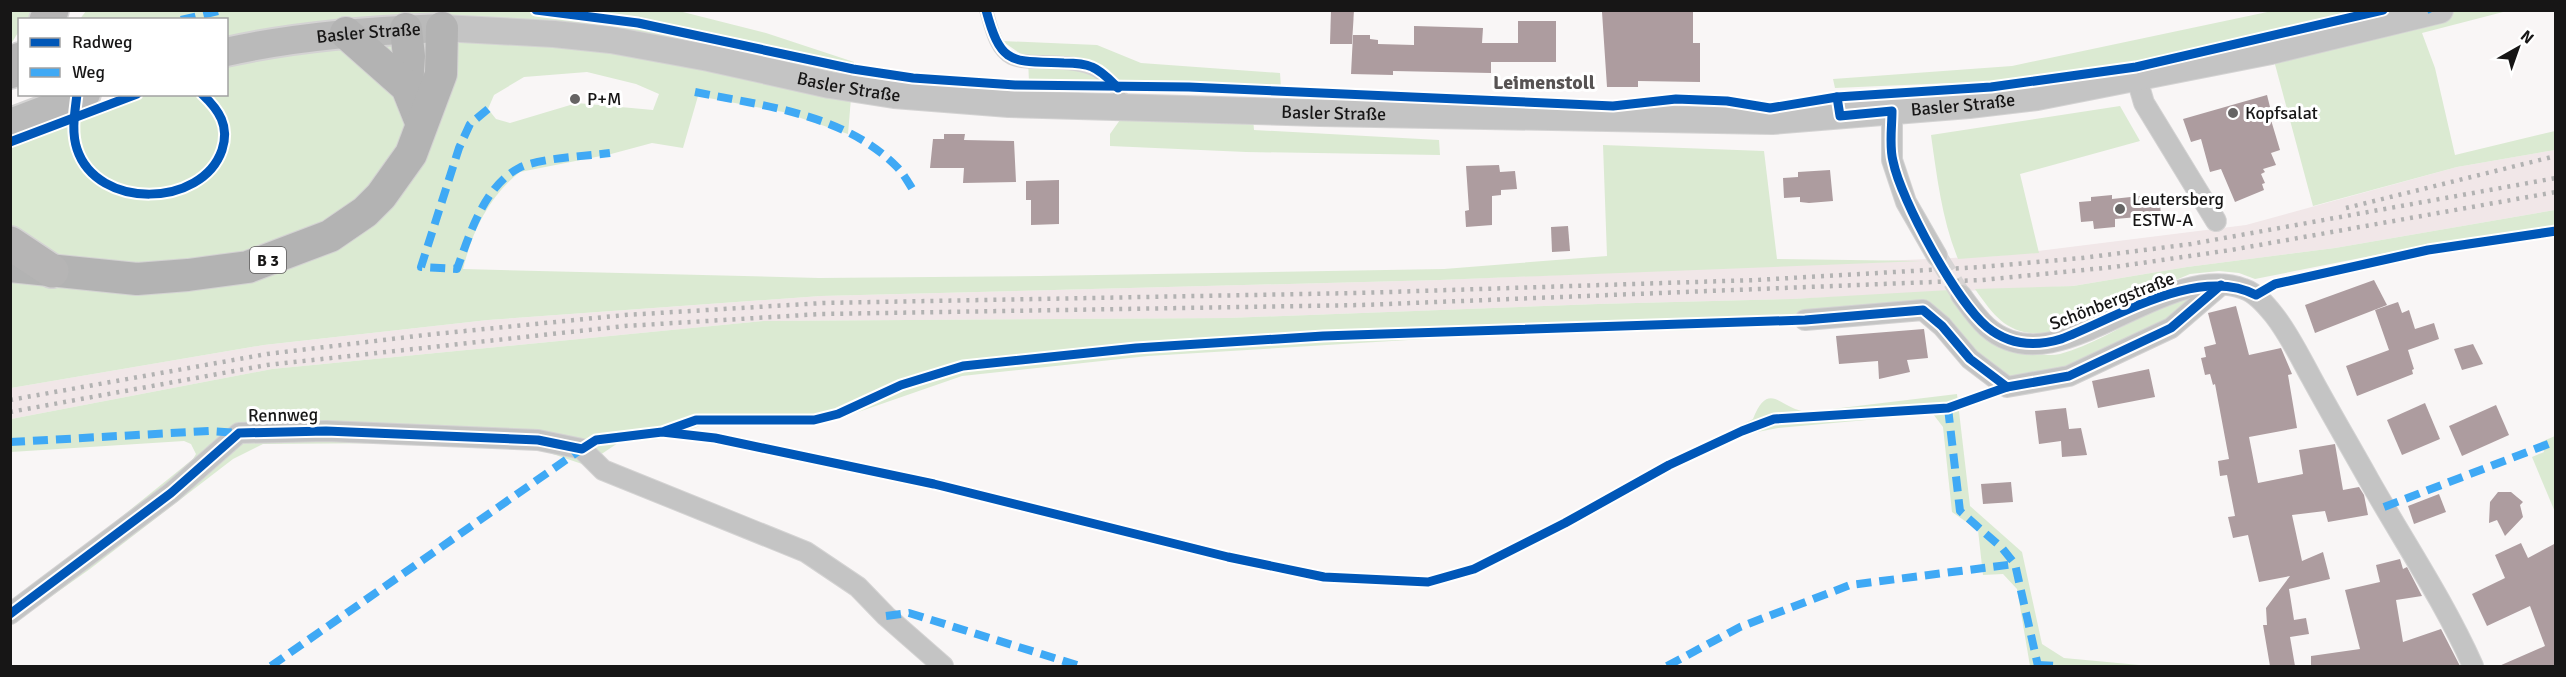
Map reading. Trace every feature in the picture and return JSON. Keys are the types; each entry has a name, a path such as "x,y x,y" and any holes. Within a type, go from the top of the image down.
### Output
{"highway":[{"name":"B 3","path":"10,243 52,271"}],"main road":[{"name":"Basler Straße","path":"228,52 296,38 346,33 406,20 441,19"},
{"path":"421,122 441,74 441,19"},
{"path":"406,20 409,56 407,87 421,122"},
{"path":"346,33 407,87"},
{"path":"10,123 81,96"},
{"name":"B 3","path":"52,271 137,279 248,267 304,248 350,224 381,196 411,154 421,122"},
{"path":"10,266 52,271"}],"street":[{"name":"Basler Straße","path":"441,19 611,40 709,58 830,86 894,95 1010,104 1772,122 2037,97 2271,51 2439,10"},
{"path":"2137,79 2144,103 2216,221"},
{"path":"1892,111 1892,160 1906,202 1937,256"},
{"path":"1805,320 1923,310 1942,326 1970,359 2007,387 2068,376 2171,328 2221,285"},
{"name":"Schönbergstraße","path":"1961,295 1987,327 2004,338 2026,344 2043,345 2087,330 2184,290 2221,285 2243,288 2256,295 2275,315 2384,507 2421,566 2473,666"},
{"name":"Rennweg","path":"10,614 171,493 239,433 326,431 526,439 582,449 603,470 806,552 858,587 886,616 943,666"}],"lane":[{"path":"986,10 994,40 1010,58 1028,62 1076,63 1092,67 1118,88 1127,106"}],"shaded area":[{"path":"2555,150 2555,210 2335,248 2187,267 2073,286 1792,299 1228,318 763,321 272,369 11,419 11,388 264,345 488,320 821,296 1440,280 1997,256 2246,225 2457,167"}],"green space":[{"path":"11,11 33,11 28,18 18,18 18,33 11,44"},
{"path":"86,11 679,11 766,33 854,62 848,134 783,112 698,96 683,148 652,143 611,154 520,172 499,192 483,216 471,242 463,269 819,278 1040,276 1444,269 1607,256 1603,145 1764,151 1777,259 1923,261 1440,280 821,296 488,320 264,345 11,388 11,147 122,106 118,96 228,96 228,18 81,18","holes":["587,72 636,84 659,94 653,110 577,103 510,123 496,119 488,109 494,95 524,77"]},
{"path":"2272,11 2507,11 2422,33 2435,68 2455,155 2555,131 2555,150 2457,167 2313,206 2269,42 2060,84 1953,94 1951,83 1835,88 1833,79 2012,66"},
{"path":"1002,41 1097,45 1141,63 1280,73 1281,88 1190,84 1029,82 1028,59"},
{"path":"2120,106 2140,141 2020,174 2039,253 1958,259 1944,214 1931,135"},
{"path":"1127,110 1253,117 1254,130 1439,140 1440,155 1246,152 1110,146 1110,134"},
{"path":"2555,210 2555,235 2429,254 2426,245 2255,279 2239,273 2219,271 2190,274 2049,334 2023,332 2005,324 1975,289 2073,286 2187,267 2335,248"},
{"path":"1950,290 1973,326 1992,343 2017,352 2046,355 2060,354 2082,346 2170,304 2191,299 2189,306 2077,368 2027,377 2009,376 1992,368 1941,319 1694,330 1457,337 1148,356 962,376 812,426 707,424 659,439 618,443 585,465 544,451 509,448 407,443 263,444 233,459 90,569 11,625 11,606 193,459 196,454 191,444 184,441 11,452 11,419 272,369 763,321 1228,318 1792,299"},
{"path":"1957,394 1970,506 2022,552 2042,644 2064,658 2150,666 2030,666 2017,589 2003,574 1983,575 1978,530 1952,512 1943,427 1933,414 1778,428 1747,434 1704,455 1700,446 1753,419 1758,408 1769,398 1802,411 1816,411"},
{"path":"2555,436 2555,512 2532,457 2544,452 2541,442"}],"building":[{"path":"1331,10 1354,10 1352,44 1330,44"},
{"path":"1693,10 1693,43 1700,43 1700,82 1638,81 1638,87 1607,87 1602,12"},
{"path":"1518,21 1556,21 1556,62 1491,62 1491,73 1393,71 1393,75 1351,74 1353,35 1370,35 1370,39 1378,40 1378,44 1414,45 1414,26 1483,28 1482,43 1518,43"},
{"path":"2267,95 2273,119 2271,120 2280,150 2271,153 2276,165 2263,169 2265,172 2261,174 2265,183 2262,184 2264,190 2235,202 2221,169 2210,172 2201,139 2191,142 2183,119"},
{"path":"944,134 965,134 964,140 1014,141 1016,182 963,183 964,168 930,168 933,139 944,139"},
{"path":"1499,165 1500,172 1515,171 1517,189 1501,190 1501,195 1492,196 1492,225 1466,227 1465,211 1469,210 1466,166"},
{"path":"1830,170 1833,201 1809,203 1800,202 1800,197 1784,198 1783,178 1798,177 1798,172"},
{"path":"1059,180 1059,224 1031,225 1031,200 1026,200 1026,181"},
{"name":"Leutersberg ESTW-A","path":"2159,194 2161,215 2115,219 2115,227 2094,229 2093,221 2081,222 2079,202 2091,201 2091,197 2112,195 2112,199"},
{"path":"1568,226 1570,251 1552,252 1551,227"},
{"path":"2374,280 2387,305 2315,333 2305,305"},
{"path":"2398,302 2402,313 2409,310 2415,329 2434,323 2439,339 2408,350 2414,369 2413,374 2357,396 2346,366 2389,350 2375,310"},
{"path":"2236,306 2249,355 2281,348 2292,374 2288,375 2297,428 2249,437 2258,483 2303,474 2299,450 2335,444 2343,490 2359,487 2364,495 2368,515 2328,522 2325,511 2292,515 2302,561 2323,552 2330,579 2289,589 2294,620 2306,618 2309,634 2290,637 2295,666 2270,666 2263,625 2267,625 2266,608 2290,576 2259,582 2248,535 2233,538 2228,517 2235,516 2227,475 2220,476 2218,461 2229,459 2215,384 2213,385 2210,374 2205,375 2201,358 2206,357 2204,347 2216,344 2208,313"},
{"path":"1924,329 1928,358 1907,360 1910,372 1879,379 1878,361 1839,364 1836,336"},
{"path":"2473,344 2483,364 2462,370 2454,349"},
{"path":"2149,369 2155,397 2098,408 2092,381"},
{"path":"2425,403 2440,439 2402,455 2387,420"},
{"path":"2496,405 2509,435 2462,456 2449,426"},
{"path":"2066,408 2069,429 2081,428 2087,455 2062,457 2061,441 2039,444 2035,411"},
{"path":"2011,482 2013,502 1983,504 1981,484"},
{"path":"2498,492 2511,492 2523,502 2520,505 2523,517 2505,536 2497,520 2489,523 2490,502"},
{"path":"2439,494 2446,512 2414,524 2408,506"},
{"path":"2521,543 2528,558 2556,543 2556,666 2499,666 2545,646 2530,606 2487,626 2472,594 2505,578 2495,555"},
{"path":"2400,559 2403,569 2407,567 2422,596 2396,600 2403,642 2441,629 2460,666 2311,666 2311,656 2360,649 2345,590 2380,582 2376,565"}],"tunnel":[{"path":"1937,256 1961,295"}],"railway":[{"path":"2346,208 2556,156"},
{"path":"10,400 267,354 625,315 823,303 1358,293 1756,280 1981,267 2082,258 2191,244 2556,178"},
{"path":"10,412 267,365 625,326 821,314 1362,305 1982,280 2114,267 2231,250 2556,192"}],"marked path":[{"path":"189,18 223,10"},
{"path":"695,92 802,115 853,135 876,149 899,169 913,190"},
{"path":"488,109 470,124 459,148 421,267 457,269 473,227 487,199 507,176 519,168 550,160 610,153"},
{"path":"1948,408 1960,511 2002,548 2015,564 2038,666"},
{"path":"10,442 209,431 239,433"},
{"path":"2384,507 2556,441"},
{"path":"271,666 583,448"},
{"path":"1667,666 1740,627 1850,585 2015,564"},
{"path":"886,616 909,613 1080,666"},
{"path":"2038,665 2060,666"}],"cycle path":[{"path":"536,10 638,23 853,69 913,78 1015,85 1189,87 1613,106 1676,99 1727,101 1770,108 1837,97 1991,87 2136,67 2383,10"},
{"path":"986,10 997,42 1011,57 1032,62 1074,63 1089,66 1103,73 1118,88"},
{"path":"77,96 75,142 88,169 105,183 126,191 150,194 173,191 194,183 211,169 222,150 224,126 218,112 204,96"},
{"path":"10,142 132,96"},
{"path":"1837,97 1840,116 1892,111 1892,155 1898,179 1918,225 1932,250 1961,296 1987,327 2004,338 2023,343 2042,343 2061,339 2132,308 2183,290 2209,286 2233,287 2256,295 2275,284 2428,250 2556,231"},
{"path":"10,614 171,493 239,433 326,431 538,440 582,449 596,440 662,432 715,438 934,484 1228,557 1324,577 1428,582 1474,569 1565,523 1669,465 1742,431 1774,419 1948,408 2007,387 2069,376 2171,328 2221,285"},
{"path":"665,431 696,420 814,420 838,414 901,385 963,366 1136,348 1323,336 1805,320 1923,310 1942,326 1970,359 2007,387"}],"place":[{"name":"P+M","path":"575,99"},
{"name":"Kopfsalat","path":"2233,113"},
{"name":"Leutersberg ESTW-A","path":"2120,209"}],"district":[{"name":"Leimenstoll","path":"1544,82"}]}
